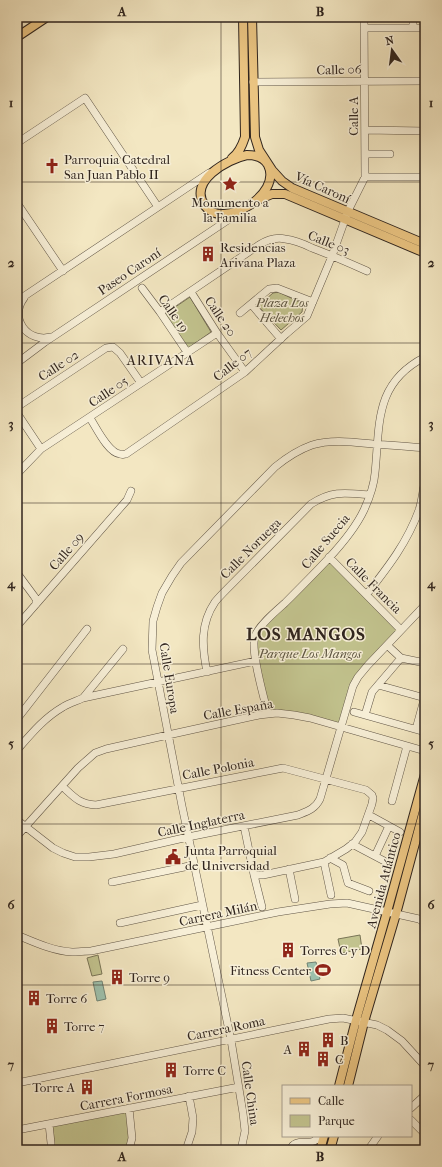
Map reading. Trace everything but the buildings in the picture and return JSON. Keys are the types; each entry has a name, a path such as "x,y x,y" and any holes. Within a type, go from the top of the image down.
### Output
{"main road":[{"path":"17,37 47,17"},
{"path":"222,164 236,155 245,137 244,17"},
{"name":"Vía Caroní","path":"252,17 255,137 259,150 266,162 277,176 292,188 425,253"},
{"name":"Paseo Caroní","path":"247,155 256,155 264,159 266,162 271,174 270,180 264,192 256,201 235,211 223,214 212,212 205,206 201,194 202,186 209,176 222,164 247,155"},
{"name":"Vía Caroní","path":"256,201 268,195 281,194 290,196 425,244"},
{"name":"Avenida Atlántico","path":"348,1085 360,1021 387,912 425,774"},
{"name":"Avenida Atlántico","path":"339,1085 396,914 425,806"},
{"path":"320,1150 324,1137"},
{"path":"330,1150 334,1137"}],"street":[{"name":"Calle A","path":"347,215 365,177 364,17"},
{"path":"413,17 413,28"},
{"path":"364,28 425,28"},
{"name":"Calle 06","path":"253,82 425,81"},
{"path":"17,143 85,98 158,207"},
{"path":"365,130 425,131"},
{"path":"365,154 390,154"},
{"name":"Paseo Caroní","path":"17,301 222,164"},
{"path":"365,177 425,177"},
{"name":"Paseo Caroní","path":"17,363 37,347 256,201"},
{"path":"17,203 62,270"},
{"name":"Calle 07","path":"90,418 108,446 114,452 126,454 245,372 307,316 347,215"},
{"name":"Calle 03","path":"160,312 266,241 274,239 285,238 295,241 367,271"},
{"name":"Calle 19","path":"142,288 187,352"},
{"path":"240,312 269,289 277,288 313,302"},
{"name":"Calle 20","path":"191,292 217,333 245,372"},
{"path":"28,293 22,301 19,309 19,319 23,328 30,334 39,338 54,336"},
{"path":"251,304 280,339"},
{"name":"Calle 05","path":"17,474 41,449 217,333"},
{"name":"Calle 02","path":"17,407 106,348 113,347 120,352 141,383"},
{"name":"Calle Suecia","path":"268,714 256,661 254,644 255,637 259,630 307,582 348,537 357,524 372,488 375,474 380,413 388,393 394,383 404,372 425,357"},
{"path":"17,412 41,449"},
{"name":"Calle Europa","path":"231,1040 178,788 152,650 153,621 157,607 162,593 181,563 275,467 288,456 313,445 322,443 344,442 425,448"},
{"path":"367,594 399,552 412,527 419,508 425,480"},
{"name":"Calle 09","path":"17,626 127,500 131,491"},
{"name":"Calle Noruega","path":"207,672 203,654 204,629 208,616 215,602 311,504 331,494 342,493 370,495"},
{"name":"Calle Francia","path":"329,557 401,630"},
{"path":"17,573 36,599 36,604"},
{"name":"Calle Inglaterra","path":"17,820 53,848 75,857 89,857 114,854 188,837 298,815 309,811 316,806 320,799 353,686 358,677 425,605"},
{"path":"17,719 87,629"},
{"path":"387,645 401,658 425,663"},
{"path":"83,698 123,649"},
{"path":"365,715 372,692 401,658"},
{"path":"17,750 20,742 51,714 64,706 83,698 256,661"},
{"path":"378,684 425,697 416,730"},
{"path":"354,712 425,732"},
{"name":"Calle España","path":"17,836 78,768 95,753 106,749 259,715 277,713 310,718 425,751"},
{"path":"392,801 407,746"},
{"name":"Calle Polonia","path":"62,786 79,800 87,804 96,805 283,768 366,790 372,795 373,798 369,815"},
{"path":"254,875 263,875 327,860 355,842 362,832 369,815 400,832"},
{"path":"244,826 262,906"},
{"path":"375,856 389,826"},
{"path":"352,844 388,863"},
{"path":"327,860 343,864 348,883 369,891"},
{"path":"327,860 330,895"},
{"path":"112,882 194,864"},
{"path":"289,869 295,899"},
{"name":"Carrera Milán","path":"17,934 31,941 56,949 72,952 91,951 278,912 330,904 347,903 418,919 425,923"},
{"path":"120,923 202,905"},
{"name":"Carrera Roma","path":"17,1083 330,1019 343,1018 377,1025 387,1030 402,1041 425,1066"},
{"name":"Calle China","path":"231,1040 245,1131 241,1150"},
{"name":"Carrera Formosa","path":"17,1130 239,1087"},
{"path":"412,1107 425,1095"},
{"path":"186,1150 192,1132 193,1118 190,1096"},
{"path":"129,1108 132,1138 129,1150"},
{"path":"412,1120 422,1125 425,1134"},
{"path":"49,1124 51,1150"},
{"path":"290,1150 294,1144 298,1142 314,1142 316,1137"},
{"path":"368,1150 377,1137"}],"green space":[{"name":"Plaza Los Helechos","path":"279,292 303,304 302,312 281,330 258,306 273,293"},
{"path":"190,297 211,332 187,349 165,314"},
{"name":"Parque Los Mangos","path":"329,557 401,630 358,677 342,727 310,718 268,714 254,644 259,630"},
{"path":"360,935 362,949 341,953 338,939"},
{"path":"98,955 102,974 92,976 87,958"},
{"path":"128,1110 130,1125 128,1150 52,1150 50,1125"}],"shaded area":[{"path":"316,962 320,979 311,981 307,963"},
{"path":"102,981 106,999 97,1001 93,982"}],"place":[{"name":"Parroquia Catedral San Juan Pablo II","path":"52,166"},
{"name":"Monumento a la Familia","path":"230,184"},
{"name":"Residencias Arivana Plaza","path":"208,254"},
{"name":"Junta Parroquial de Universidad","path":"173,857"},
{"name":"Torres C y D","path":"288,950"},
{"name":"Fitness Center","path":"323,970"},
{"name":"Torre 9","path":"117,977"},
{"name":"Torre 6","path":"34,998"},
{"name":"Torre 7","path":"52,1026"},
{"name":"B","path":"328,1040"},
{"name":"A","path":"304,1049"},
{"name":"C","path":"323,1059"},
{"name":"Torre C","path":"171,1070"},
{"name":"Torre A","path":"87,1087"}],"district":[{"name":"ARIVANA","path":"161,360"},
{"name":"LOS MANGOS","path":"306,634"}]}
